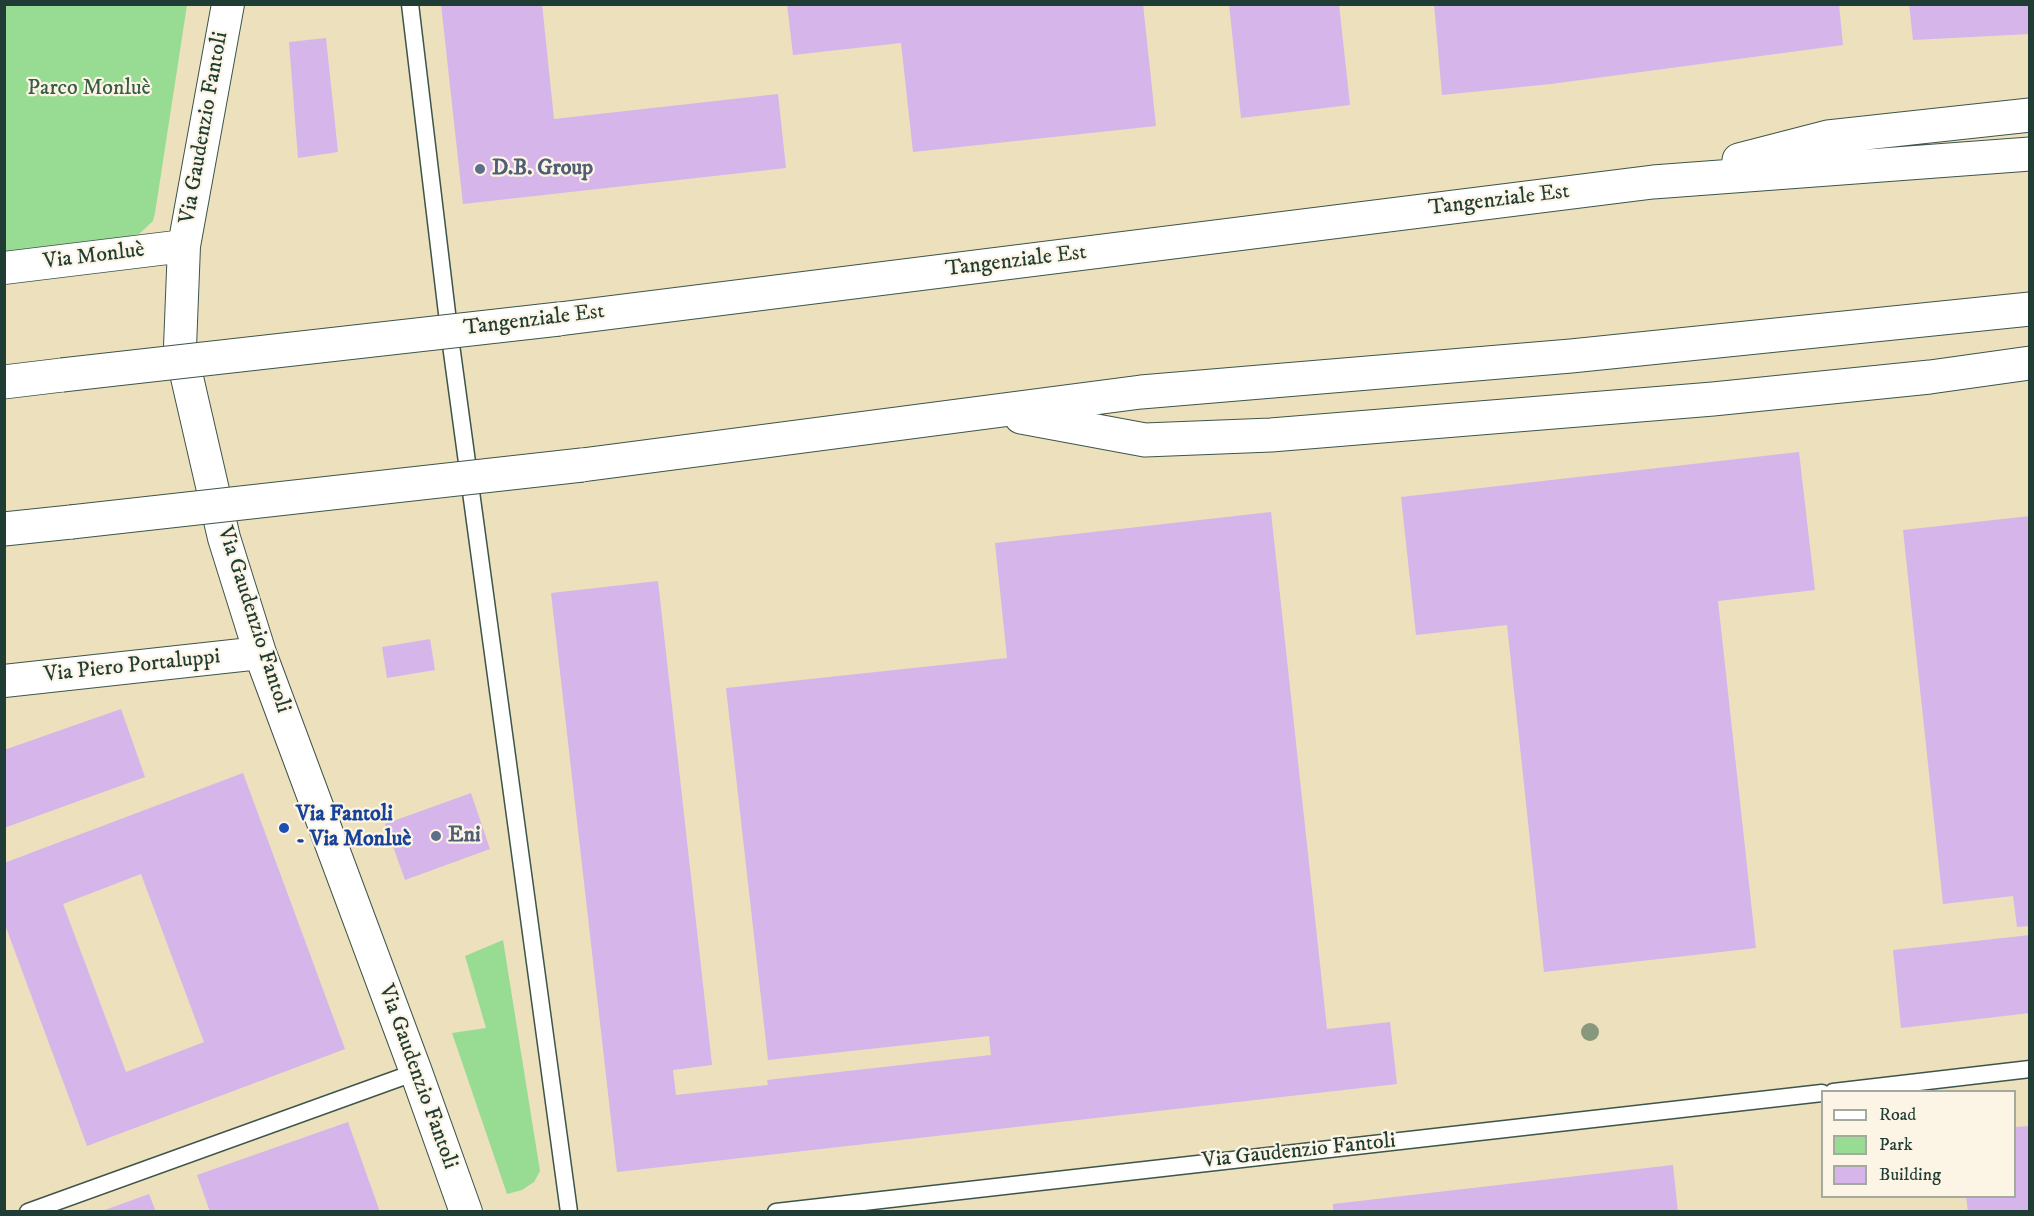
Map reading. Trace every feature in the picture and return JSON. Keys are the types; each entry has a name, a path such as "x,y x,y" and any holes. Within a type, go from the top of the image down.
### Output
{"highway":[{"path":"1653,182 1828,137 2030,115"},
{"name":"Tangenziale Est","path":"4,382 559,319 1653,182 2030,154"},
{"path":"4,529 582,465 1142,392 1571,356 2030,309"},
{"path":"993,412 1145,440 1271,435 1724,398 1930,377 2030,363"}],"street":[{"name":"Via Gaudenzio Fantoli","path":"228,4 184,246 180,347 224,538 260,653 466,1212"},
{"name":"Via Monluè","path":"4,267 184,246"},
{"name":"Via Piero Portaluppi","path":"4,681 260,653"}],"lane":[{"path":"410,4 449,330 569,1212"},
{"path":"1850,1090 2030,1069"},
{"path":"28,1212 416,1072"},
{"name":"Via Gaudenzio Fantoli","path":"776,1212 1821,1093"}],"green space":[{"name":"Parco Monluè","path":"4,5 187,5 155,213 153,221 139,234 5,253"},
{"path":"503,940 540,1171 534,1182 522,1190 507,1194 452,1033 486,1028 465,956"}],"building":[{"path":"441,4 542,4 554,119 778,94 786,168 463,204"},
{"path":"787,4 1143,4 1156,126 913,152 901,43 793,55"},
{"path":"1229,4 1339,4 1350,105 1241,118"},
{"path":"1434,4 1839,4 1843,45 1551,84 1442,95"},
{"path":"1909,4 2030,4 2030,34 1913,40"},
{"path":"326,38 338,152 298,158 289,42"},
{"path":"1799,452 1815,590 1718,601 1756,948 1544,972 1507,625 1416,635 1401,497"},
{"path":"1271,512 1327,1029 1390,1022 1397,1084 617,1172 551,593 658,581 712,1065 673,1070 676,1095 768,1085 767,1080 991,1055 989,1036 768,1060 726,688 1007,658 995,543"},
{"path":"2030,516 2030,926 2017,927 2013,896 1943,904 1903,530"},
{"path":"430,639 435,670 387,678 382,647"},
{"path":"121,709 145,777 4,828 4,750"},
{"path":"243,773 345,1049 87,1146 4,922 4,863","holes":["141,874 204,1042 126,1072 63,904"]},
{"path":"471,793 490,849 405,880 385,824"},
{"path":"2030,935 2030,1013 1901,1028 1893,950"},
{"path":"348,1122 380,1212 210,1212 197,1175"},
{"path":"2030,1126 2030,1212 1968,1212 1966,1198 2016,1198 2016,1127"},
{"path":"1673,1165 1678,1212 1333,1212 1333,1204"},
{"path":"149,1194 156,1212 102,1212 102,1211"}],"place":[{"name":"D.B. Group","path":"480,169"},
{"name":"Via Fantoli - Via Monluè","path":"284,828"},
{"name":"Eni","path":"436,836"}]}
